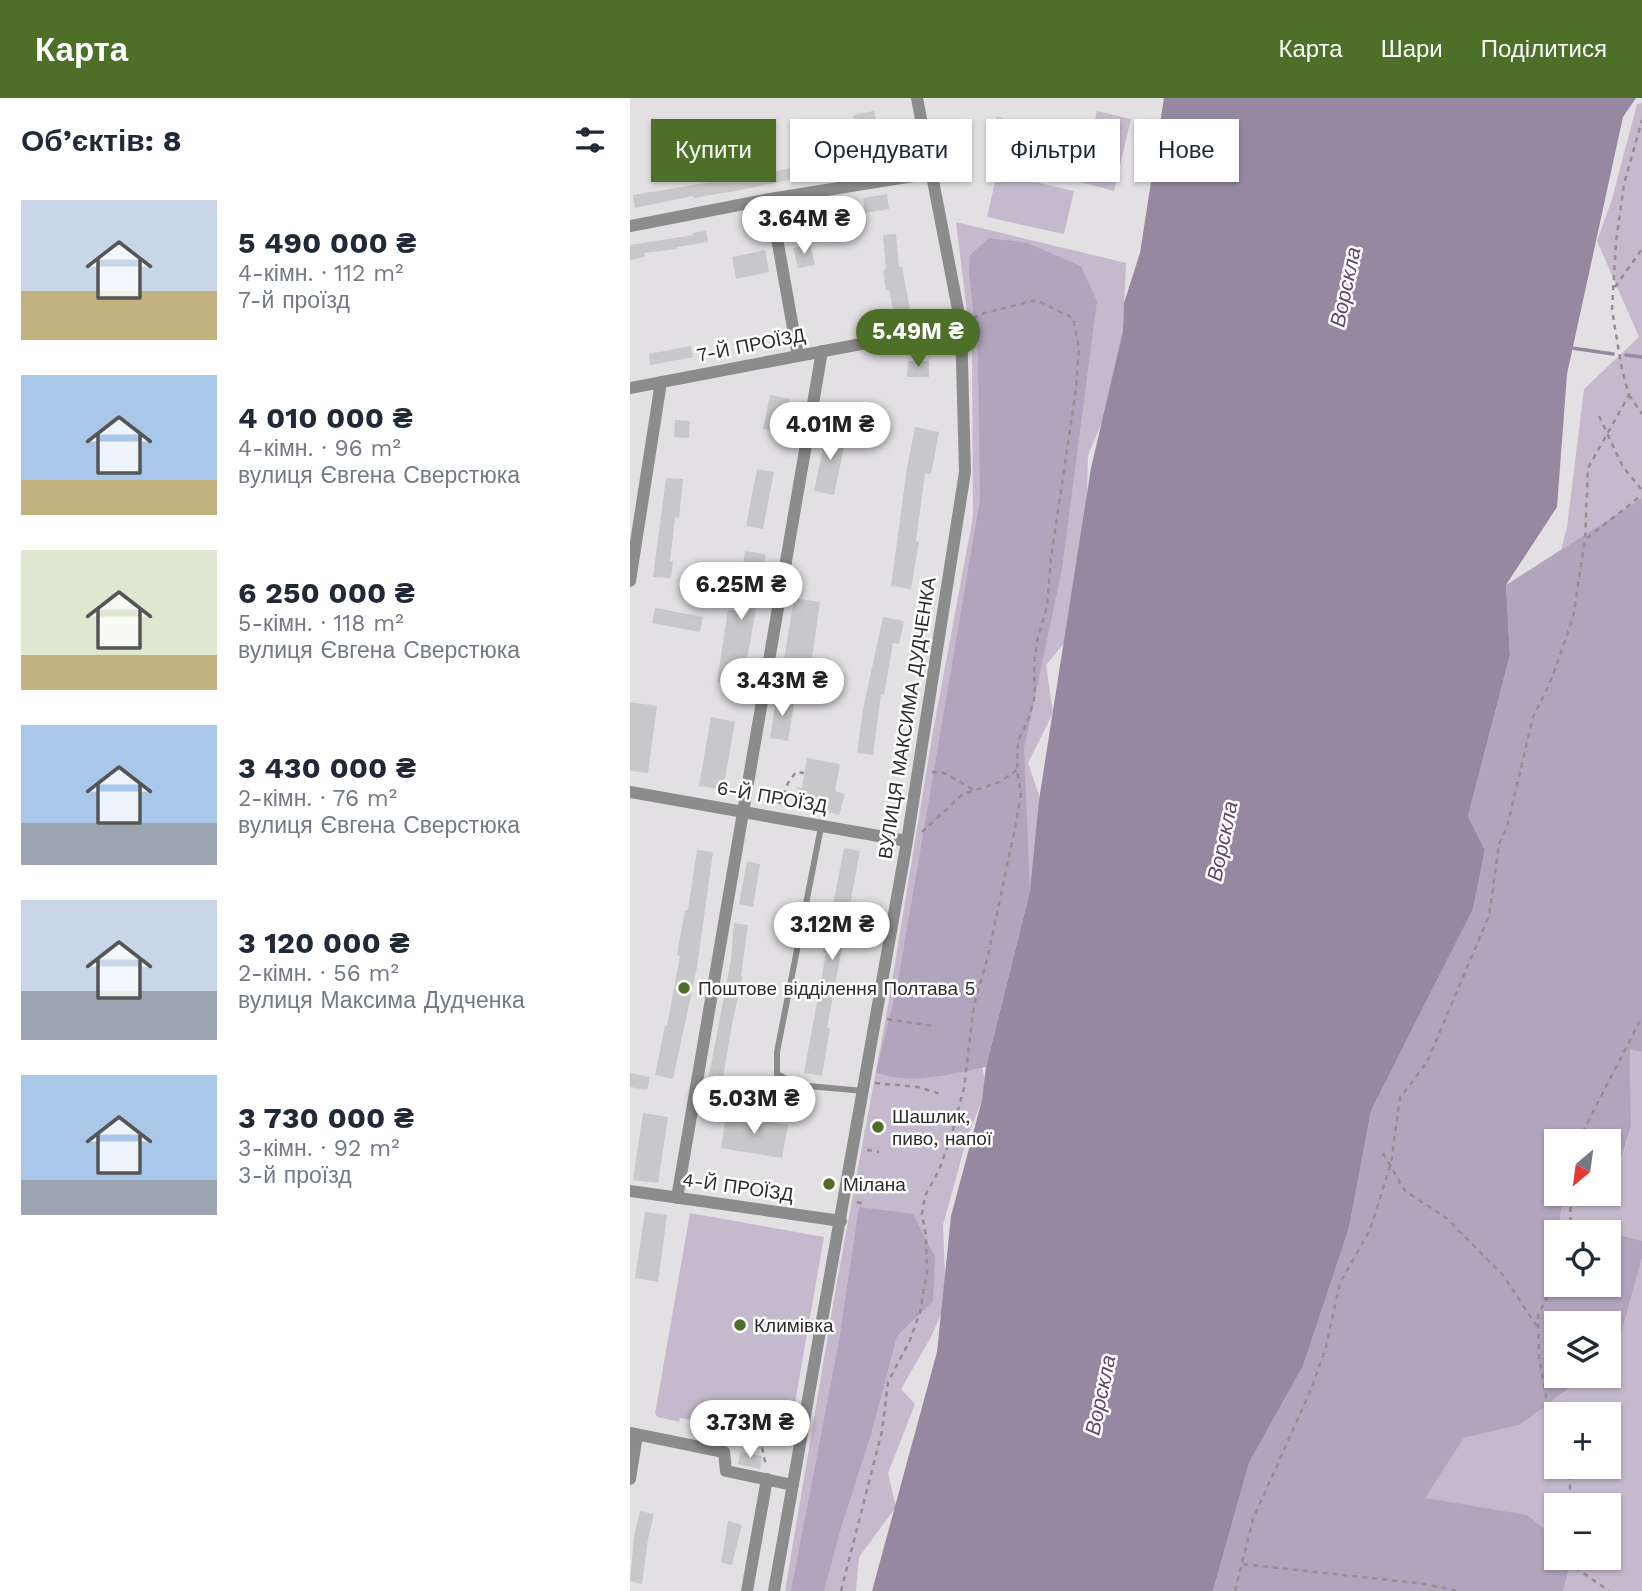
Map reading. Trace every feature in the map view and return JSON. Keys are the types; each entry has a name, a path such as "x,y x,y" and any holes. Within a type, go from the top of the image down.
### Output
{"street":[{"name":"ВУЛИЦЯ МАКСИМА ДУДЧЕНКА","path":"917,98 921,119"},
{"path":"630,226 878,182"},
{"name":"ВУЛИЦЯ МАКСИМА ДУДЧЕНКА","path":"774,1591 868,1087 965,472 961,325 934,182"},
{"path":"770,200 798,356"},
{"name":"7-Й ПРОЇЗД","path":"630,388 961,325"},
{"path":"677,1198 822,351"},
{"path":"630,581 661,382"},
{"name":"6-Й ПРОЇЗД","path":"630,792 907,841"},
{"name":"4-Й ПРОЇЗД","path":"630,1191 841,1221"},
{"path":"630,1479 633,1434 724,1452 726,1471 793,1485"},
{"path":"747,1591 767,1479"}],"lane":[{"path":"821,825 777,1052 777,1074 797,1084 868,1087"}],"path":[{"path":"1642,120 1624,184 1616,242 1612,310 1629,395 1642,414"},
{"path":"1613,290 1642,249"},
{"path":"841,1591 882,1431 888,1382 910,1340 920,1312 927,1271 922,1214 925,1196 947,1148 964,1087 974,1005 988,956 1021,793 1017,770 1018,741 1035,695 1034,665 1037,641 1047,606 1051,558 1070,444 1079,348 1073,318 1036,300 981,314 961,325"},
{"path":"1235,1591 1253,1519 1312,1387 1326,1347 1340,1283 1370,1230 1391,1166 1401,1098 1427,1062 1489,916 1499,844 1507,827 1533,717 1550,683 1573,618 1585,539 1587,468 1629,395"},
{"path":"1599,416 1623,467 1642,490"},
{"path":"1585,539 1642,495"},
{"path":"919,766 932,773 942,772 974,790"},
{"path":"907,841 927,829 962,794 1000,782 1017,770"},
{"path":"776,817 788,783 796,772 804,773"},
{"path":"1584,1129 1642,1017"},
{"path":"880,1018 934,1026"},
{"path":"868,1087 918,1087 941,1094"},
{"path":"867,1150 879,1152"},
{"path":"1383,1153 1405,1191 1444,1217 1503,1275 1538,1328"},
{"path":"853,1201 866,1204"},
{"path":"1547,1297 1538,1316 1539,1357 1547,1402"},
{"path":"762,1444 772,1427"},
{"path":"758,1428 767,1479"},
{"path":"1242,1564 1425,1584 1458,1591"},
{"path":"1579,1570 1609,1591"}],"shaded area":[{"path":"1642,103 1642,498 1561,550 1567,527 1584,389 1639,337 1597,241 1612,199 1637,104"},
{"path":"1097,111 1131,119 1120,166 1120,119 1095,119"},
{"path":"995,182 1036,182 1074,191 1064,234 987,217"},
{"path":"1080,182 1116,182 1114,191"},
{"path":"956,222 1126,263 1123,331 1114,394 1088,455 1086,536 1070,636 1046,665 1053,713 1028,763 1039,795 1039,827 1030,891 982,1067 987,1088 967,1138 943,1225 946,1303 931,1337 901,1389 915,1404 888,1473 896,1507 859,1557 856,1591 785,1591 836,1287 887,1011 932,737 973,516 972,353"},
{"path":"989,238 1027,243 1081,266 1097,301 1062,569 1024,748 1030,891 986,1067 931,1077 903,1078 876,1072 897,987 980,500 978,353 969,273 970,255"},
{"path":"1642,498 1642,1052 1630,1049 1631,1126 1621,1160 1621,1129 1544,1129 1544,1206 1562,1206 1560,1219 1564,1220 1544,1220 1544,1297 1621,1297 1621,1235 1642,1241 1642,1258 1621,1334 1621,1311 1544,1311 1544,1388 1569,1388 1551,1402 1544,1402 1544,1407 1520,1425 1464,1438 1425,1498 1528,1515 1544,1529 1544,1570 1569,1570 1563,1591 1213,1591 1249,1463 1303,1366 1349,1228 1371,1111 1473,909 1485,850 1468,816 1510,655 1506,585"},
{"path":"1630,1048 1642,1052 1642,1241 1621,1235 1621,1220 1560,1219 1562,1206 1621,1206 1621,1162 1631,1126"},
{"path":"859,1207 913,1214 935,1257 933,1301 897,1336 872,1431 824,1591 791,1591 839,1341"},
{"name":"Климівка","path":"690,1213 824,1237 789,1437 680,1418 679,1422 655,1414"},
{"path":"1642,1258 1642,1591 1563,1591 1569,1570 1621,1570 1621,1493 1544,1493 1544,1529 1528,1515 1424,1499 1464,1438 1520,1425 1544,1407 1544,1479 1621,1479 1621,1402 1551,1402 1569,1388 1621,1388 1621,1334"}],"water":[{"name":"Ворскла","path":"1164,98 1636,98 1623,117 1567,374 1557,507 1506,585 1510,655 1468,816 1485,850 1473,909 1371,1111 1349,1228 1303,1366 1249,1463 1213,1591 872,1591 937,1352 951,1216 982,1100 986,1067 1030,891 1039,800 1091,468 1123,331 1124,303 1140,253 1151,182 1239,182 1239,119 1161,119"}],"building":[{"path":"874,111 876,119 854,119 853,115"},
{"path":"790,168 790,180 635,208 633,195 711,182 776,182 776,171"},
{"path":"887,194 889,209 865,213 863,198"},
{"path":"706,231 708,242 644,253 645,257 630,260 630,245"},
{"path":"896,234 899,267 902,267 911,315 895,319 883,270 886,269 883,235"},
{"path":"810,245 815,265 798,268 793,248"},
{"path":"765,250 769,272 736,279 732,257"},
{"path":"691,346 693,357 650,365 649,354"},
{"path":"908,361 929,361 929,377 907,377"},
{"path":"770,395 790,399 784,433 763,429"},
{"path":"675,420 690,421 689,438 674,437"},
{"path":"915,427 939,432 931,474 925,473 916,541 919,542 911,589 891,586"},
{"path":"827,429 847,433 834,495 814,491"},
{"path":"757,469 774,472 763,529 746,526"},
{"path":"666,478 683,479 679,518 675,517 670,561 673,561 671,578 653,577"},
{"path":"745,551 766,554 742,686 717,682 728,610 736,611"},
{"path":"794,598 820,602 811,665 784,660"},
{"path":"655,608 703,617 700,632 652,623"},
{"path":"883,617 904,621 899,644 893,643 884,695 881,694 873,755 857,753 863,709"},
{"path":"777,694 795,697 788,741 770,738"},
{"path":"630,702 657,706 648,773 630,771"},
{"path":"711,717 735,722 723,790 699,786"},
{"path":"807,758 840,764 835,791 845,794 839,815 794,803 798,787 802,788"},
{"path":"844,848 860,851 827,1028 830,1028 822,1076 804,1073 826,953 823,952 830,910"},
{"path":"697,850 713,852 697,967 673,1079 655,1075 667,1026"},
{"path":"747,861 760,864 753,907 739,904"},
{"path":"734,923 748,925 743,976 722,1083 708,1081 731,960"},
{"path":"630,1073 650,1077 647,1090 630,1087"},
{"path":"643,1113 668,1117 658,1183 633,1180"},
{"path":"726,1115 788,1125 782,1158 721,1148"},
{"path":"645,1212 667,1215 658,1282 635,1278"},
{"path":"740,1452 762,1456 760,1469 738,1464"},
{"path":"640,1511 654,1514 642,1584 630,1581 634,1536"},
{"path":"728,1521 742,1525 732,1565 721,1563"}],"waterway":[{"path":"1572,348 1613,354"},
{"path":"1626,355 1642,357"}],"place":[{"name":"Поштове відділення Полтава 5","path":"684,988"},
{"name":"Шашлик, пиво, напої","path":"878,1127"},
{"name":"Мілана","path":"829,1184"},
{"name":"Климівка","path":"740,1325"}]}
